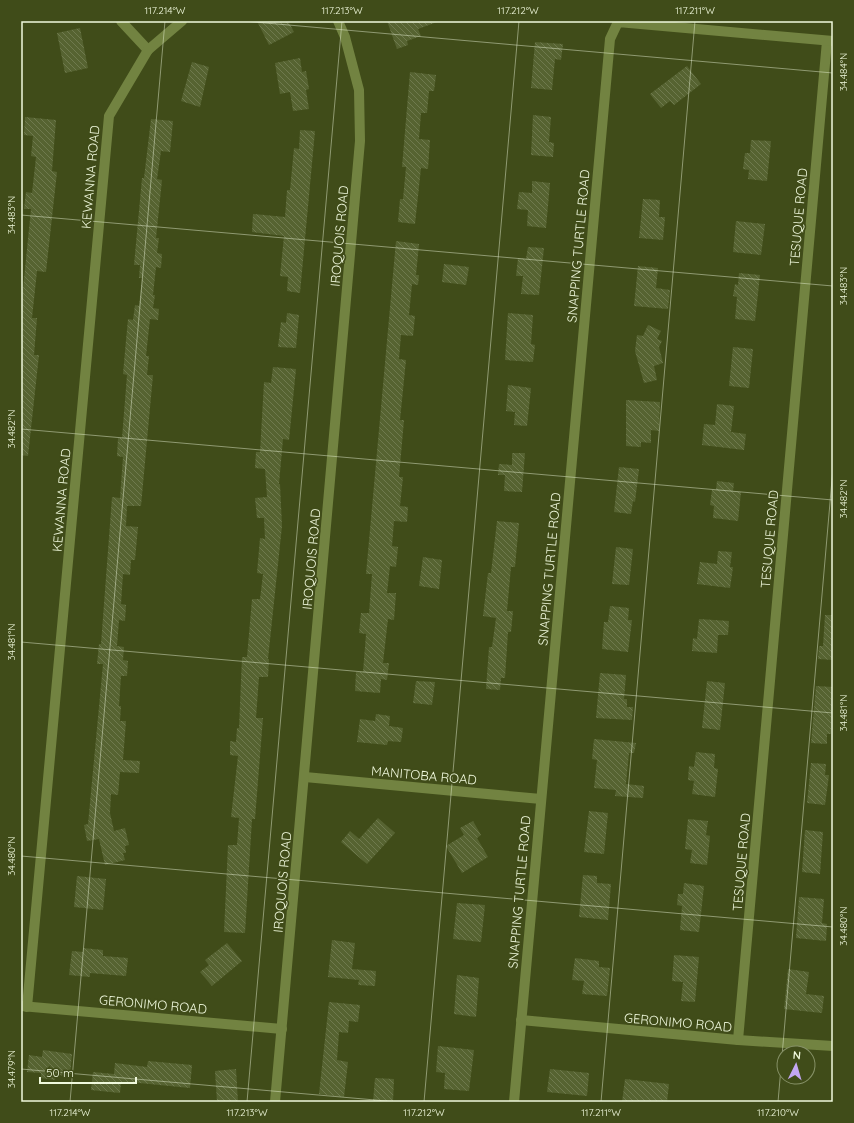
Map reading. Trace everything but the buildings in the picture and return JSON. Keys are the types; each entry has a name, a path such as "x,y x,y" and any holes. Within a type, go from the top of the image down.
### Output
{"street":[{"path":"121,21 148,50"},
{"name":"KEWANNA ROAD","path":"24,1006 109,116 148,50 182,21"},
{"name":"IROQUOIS ROAD","path":"275,1102 305,777 360,141 359,90 345,37 338,21"},
{"name":"SNAPPING TURTLE ROAD","path":"514,1102 610,38 618,22 830,41"},
{"name":"TESUQUE ROAD","path":"738,1040 830,41"},
{"name":"MANITOBA ROAD","path":"305,777 541,798"},
{"name":"GERONIMO ROAD","path":"24,1006 282,1029"},
{"name":"GERONIMO ROAD","path":"521,1020 738,1040 833,1046"}]}
